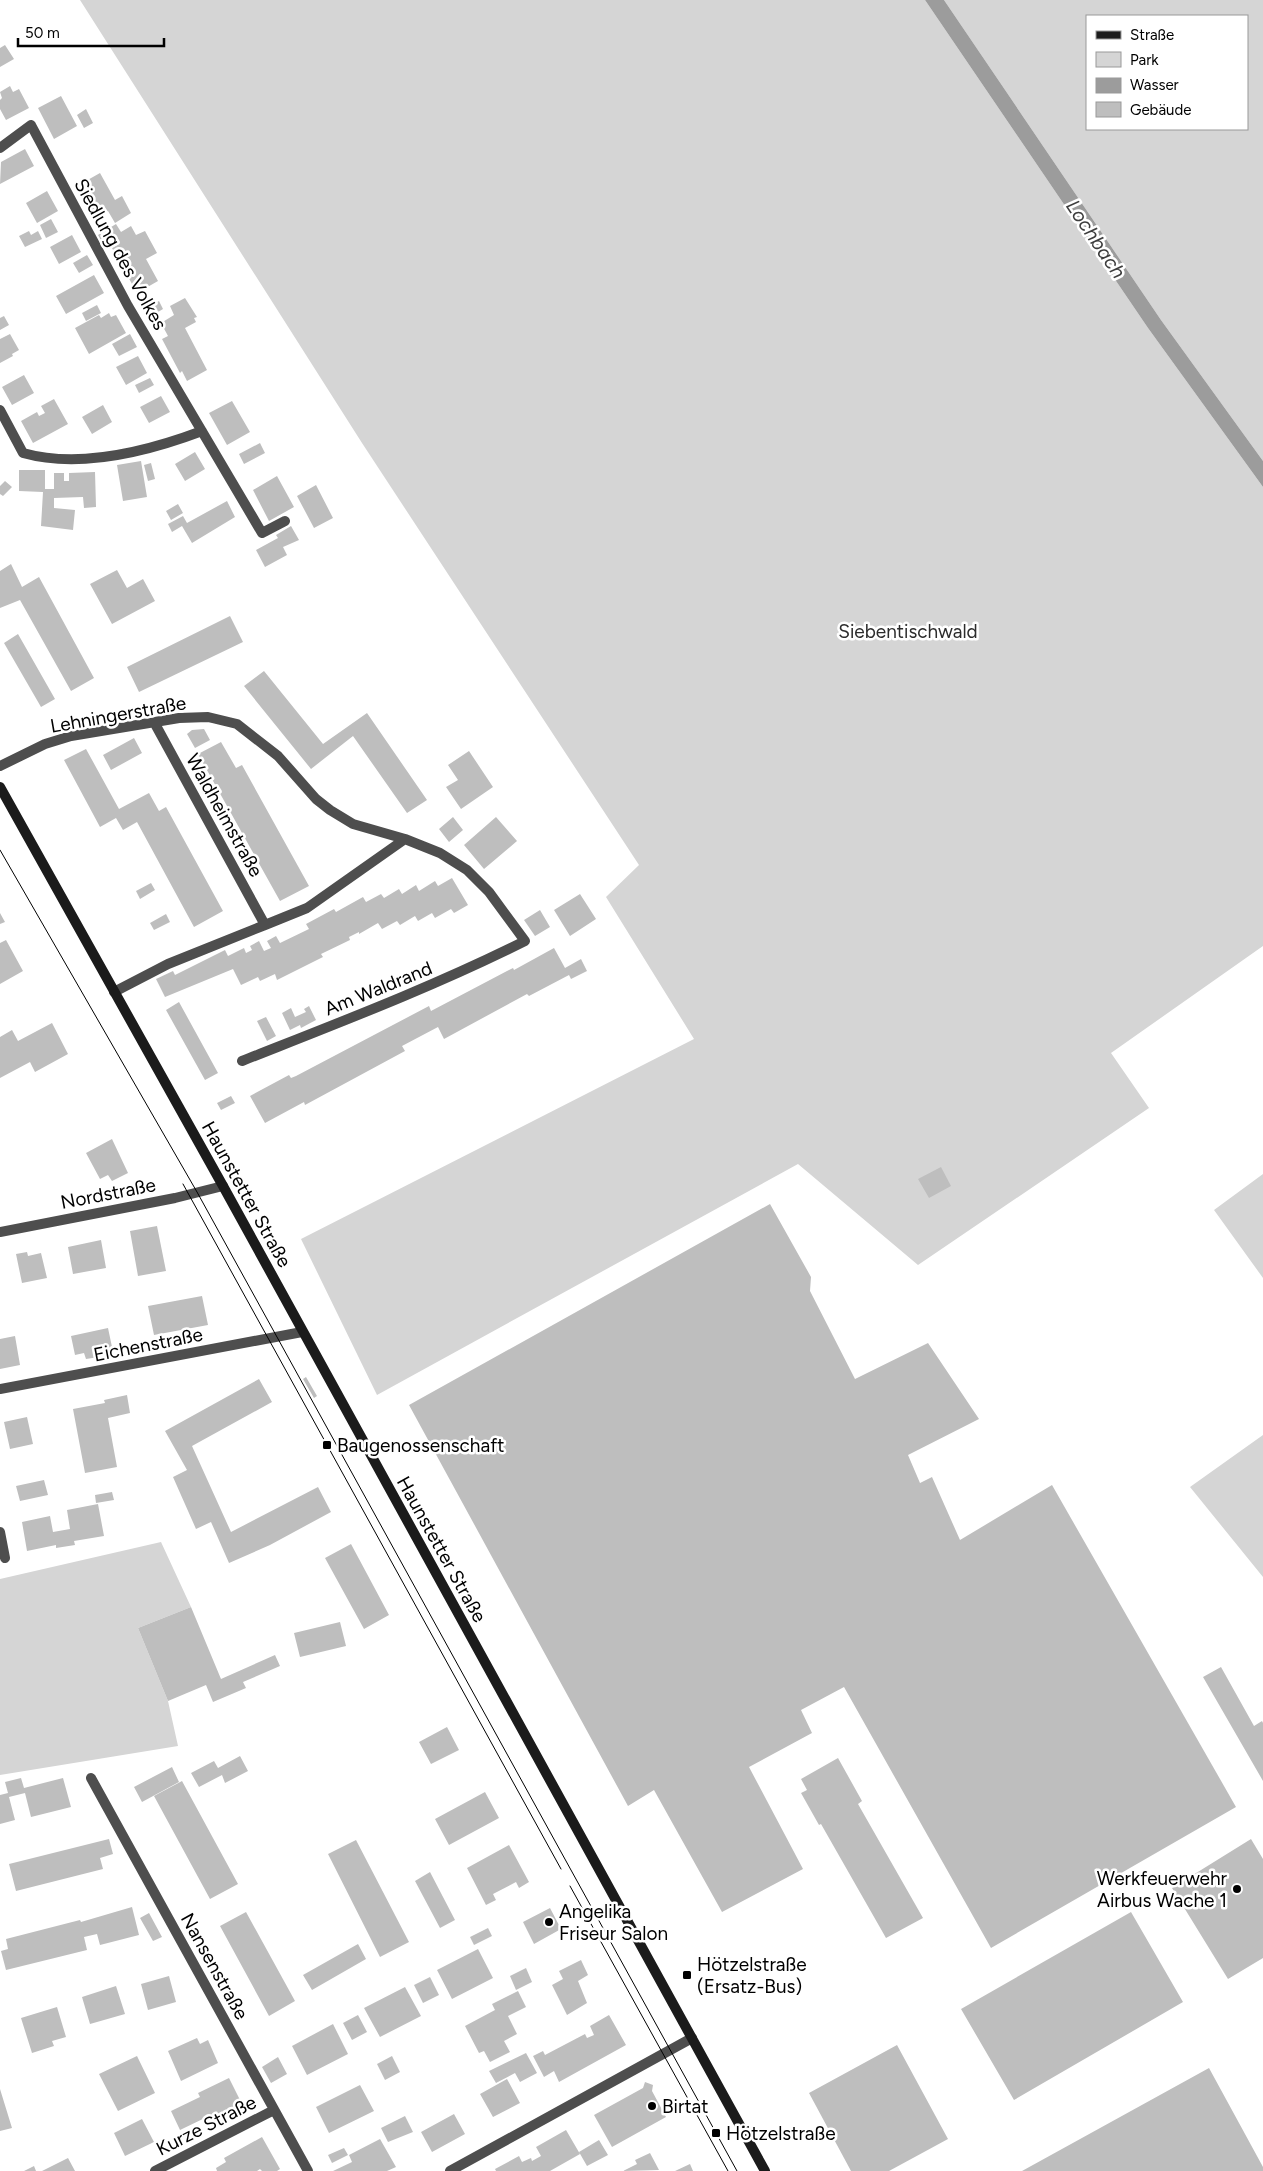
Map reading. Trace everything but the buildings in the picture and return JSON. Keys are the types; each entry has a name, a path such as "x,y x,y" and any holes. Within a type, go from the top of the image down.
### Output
{"main road":[{"name":"Haunstetter Straße","path":"0,787 223,1186 765,2171"}],"street":[{"name":"Siedlung des Volkes","path":"0,148 31,125 128,306 262,533 285,521"},
{"path":"0,410 23,453 38,457 78,458 124,454 163,445 202,431"},
{"name":"Lehningerstraße","path":"0,766 46,744 72,736 154,722 208,717 237,724 278,756 306,789 330,810 353,824 440,853 467,870 489,892 525,941"},
{"name":"Waldheimstraße","path":"154,722 265,925"},
{"path":"114,992 168,964 307,908 405,840"},
{"name":"Am Waldrand","path":"242,1061 467,970 525,941"},
{"name":"Nordstraße","path":"0,1232 175,1198 223,1186"},
{"name":"Eichenstraße","path":"0,1389 302,1332"},
{"path":"0,1532 5,1558"},
{"name":"Nansenstraße","path":"91,1778 308,2171"},
{"path":"450,2171 692,2038"},
{"name":"Kurze Straße","path":"154,2171 274,2110"}],"green space":[{"name":"Siebentischwald","path":"80,0 925,0 1148,328 1263,487 1263,946 1111,1053 1149,1108 918,1265 798,1164 377,1395 301,1239 694,1039 606,897 639,865 362,443"},
{"path":"944,0 1263,0 1263,461 1161,320"},
{"path":"1263,1174 1263,1278 1214,1210"},
{"path":"1263,1435 1263,1577 1190,1487"},
{"path":"161,1542 191,1607 138,1628 168,1701 178,1746 0,1775 0,1579"}],"water":[{"name":"Lochbach","path":"925,0 944,0 1161,320 1263,461 1263,487 1148,328"}],"tram line":[{"path":"0,850 197,1192 737,2171"},
{"path":"183,1184 561,1869"},
{"path":"570,1886 728,2171"}],"place":[{"name":"Baugenossenschaft","path":"327,1445"},
{"name":"Werkfeuerwehr Airbus Wache 1","path":"1237,1889"},
{"name":"Angelika Friseur Salon","path":"549,1922"},
{"name":"Hötzelstraße (Ersatz-Bus)","path":"687,1975"},
{"name":"Birtat","path":"652,2106"},
{"name":"Hötzelstraße","path":"716,2133"}]}
